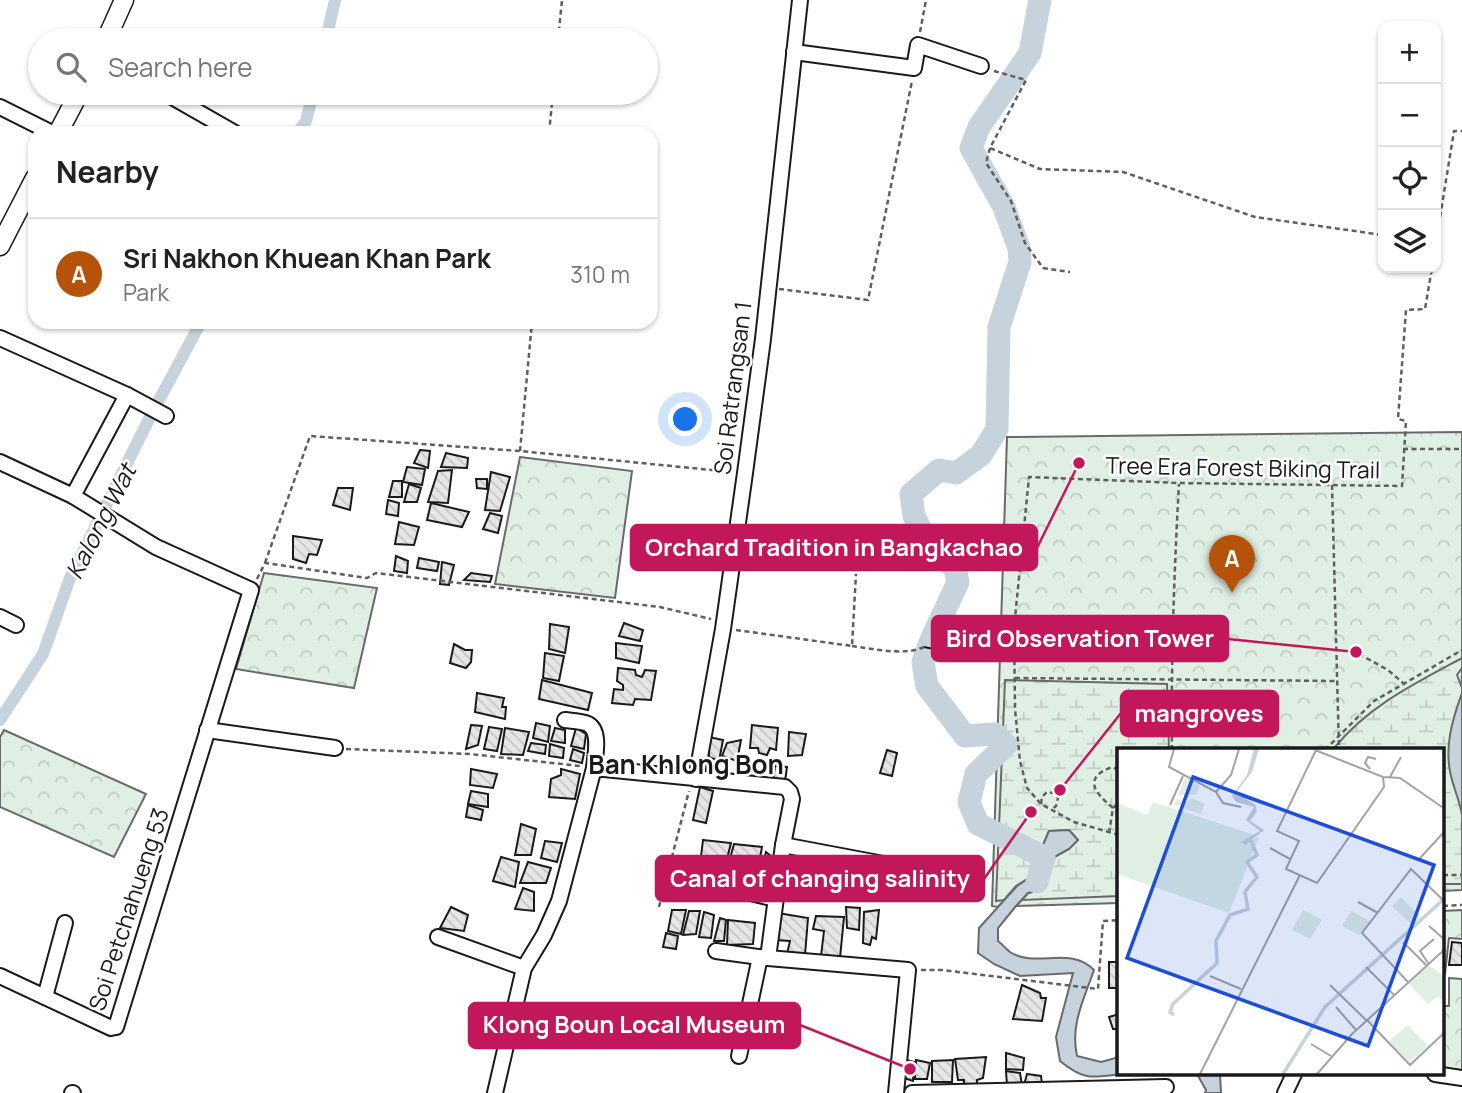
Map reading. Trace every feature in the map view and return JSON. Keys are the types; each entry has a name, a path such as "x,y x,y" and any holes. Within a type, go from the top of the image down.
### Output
{"main road":[{"path":"111,28 124,0"},
{"path":"63,126 73,105"},
{"path":"0,246 28,192"}],"street":[{"name":"Soi Ratrangsan 1","path":"694,779 723,625 746,473 800,0"},
{"path":"794,52 914,68 918,45 981,66"},
{"path":"198,105 226,126"},
{"path":"0,107 46,126"},
{"path":"0,338 129,396 166,416"},
{"path":"73,496 129,396"},
{"path":"0,462 73,496 156,547 251,590 207,730 335,748"},
{"path":"0,617 16,625"},
{"path":"495,1093 524,968 544,935 559,901 594,768 594,730 589,724 565,720"},
{"name":"Soi Petchahueng 53","path":"0,976 111,1028 116,1027 207,730"},
{"path":"594,768 785,787 790,792 792,799 776,899 739,1056"},
{"path":"783,845 911,869"},
{"path":"708,883 776,899"},
{"path":"45,997 65,923"},
{"path":"438,937 524,968"},
{"path":"716,951 908,970 896,1093"},
{"path":"1444,1075 1462,1078"},
{"path":"1285,1093 1293,1076"},
{"path":"912,1093 1166,1087"}],"path":[{"path":"559,28 562,0"},
{"path":"918,45 926,0"},
{"path":"981,66 1026,80 990,148 986,163 1011,201 1025,243 1043,268 1070,272"},
{"path":"767,287 868,300 914,68"},
{"path":"550,126 552,105"},
{"path":"1441,211 1454,131 1462,131"},
{"path":"990,148 1040,169 1123,172 1255,218 1378,234"},
{"path":"1403,449 1406,421 1398,419 1406,310 1425,309 1431,273"},
{"path":"520,451 531,329"},
{"path":"251,590 265,563 310,436 520,451 746,473"},
{"name":"Tree Era Forest Biking Trail","path":"1117,835 1074,822 1041,804 1027,788 1020,761 1014,628 1029,477 1179,483 1402,486 1403,449 1462,449"},
{"path":"1172,748 1171,645 1175,612 1179,483"},
{"path":"1332,485 1339,748"},
{"path":"265,563 367,578 376,573 660,607 723,625 852,646 900,652 924,647"},
{"path":"852,646 856,574"},
{"path":"939,650 1014,661"},
{"path":"1327,748 1374,701 1462,650"},
{"path":"1359,654 1403,682"},
{"path":"1462,677 1462,684"},
{"path":"1015,678 1336,681"},
{"path":"335,748 470,754 594,768"},
{"path":"1113,808 1097,794 1094,785 1096,777 1103,771 1112,767 1117,770"},
{"path":"659,906 694,779"},
{"path":"1041,804 1042,797 1047,792 1054,793 1058,798 1056,806 1051,810"},
{"path":"1109,833 1113,808 1117,805"},
{"path":"1444,875 1462,874"},
{"path":"1444,906 1462,905"},
{"path":"908,970 942,970 1098,989 1103,921 1117,920"}],"green space":[{"path":"1462,432 1462,890 1444,891 1444,748 1117,748 1117,903 1016,906 1028,893 1041,890 1047,861 1078,839 1069,830 1049,831 1029,878 1017,886 998,907 992,906 1007,437"},
{"path":"520,457 632,471 615,598 495,584"},
{"path":"264,573 377,588 354,688 236,669"},
{"path":"1462,658 1462,668 1457,675 1462,688 1462,884 1444,884 1444,748 1335,748 1363,719 1410,687"},
{"path":"1005,680 1167,684 1169,748 1117,748 1117,896 1022,900 1028,893 1041,890 1047,861 1069,849 1078,840 1069,830 1049,831 1029,878 1016,886 1004,900 996,901"},
{"path":"4,730 146,794 114,857 0,807 0,737"},
{"path":"1462,910 1462,939 1449,938 1445,974 1444,974 1444,911"},
{"path":"1449,978 1462,979 1462,1070 1444,1068 1444,1006 1449,1006"}],"shaded area":[{"path":"1462,693 1462,815 1448,755 1452,724"},
{"path":"1069,830 1078,840 1069,849 1047,861 1041,890 1028,893 1016,906 998,928 998,941 1020,957 1074,959 1094,970 1077,1023 1077,1056 1101,1062 1117,1058 1117,1074 1081,1075 1060,1061 1056,1037 1073,973 1020,976 978,953 979,928 1017,886 1029,878 1049,831"},
{"path":"1198,1076 1220,1076 1221,1093 1205,1093"}],"building":[{"path":"420,450 430,451 428,468 414,463"},
{"path":"446,453 468,458 467,468 441,467"},
{"path":"407,467 425,469 422,485 403,482"},
{"path":"452,470 448,503 428,502 438,471"},
{"path":"491,472 510,477 500,511 485,510"},
{"path":"476,479 487,479 487,489 477,488"},
{"path":"393,481 402,481 402,497 389,497"},
{"path":"409,484 421,488 417,502 404,502"},
{"path":"338,488 353,488 350,510 333,505"},
{"path":"388,500 399,503 398,516 386,514"},
{"path":"431,503 469,512 462,527 427,520"},
{"path":"490,513 502,516 498,533 483,529"},
{"path":"399,522 419,527 414,545 395,544"},
{"path":"293,536 322,540 317,555 309,554 306,563 293,559"},
{"path":"396,556 408,561 407,573 394,571"},
{"path":"419,558 439,562 437,571 417,568"},
{"path":"442,562 454,565 449,585 440,584"},
{"path":"471,573 492,576 490,582 464,580"},
{"path":"624,623 643,630 640,641 619,636"},
{"path":"550,624 569,627 565,653 549,649"},
{"path":"616,643 642,646 639,663 616,658"},
{"path":"454,644 465,650 472,650 471,662 466,668 450,663"},
{"path":"545,653 564,656 559,681 543,678"},
{"path":"618,668 635,670 636,675 642,677 645,670 656,671 651,700 635,699 633,705 612,703 614,689 623,690 623,685 617,681"},
{"path":"542,680 592,693 588,710 539,699"},
{"path":"477,693 504,698 502,707 506,707 505,719 475,712"},
{"path":"536,723 550,726 548,742 533,738"},
{"path":"471,725 482,726 478,745 466,749"},
{"path":"752,725 778,728 776,750 770,748 767,755 759,753 758,748 750,748"},
{"path":"489,727 502,729 497,751 484,749"},
{"path":"505,728 529,732 523,755 501,754"},
{"path":"555,728 565,730 565,743 551,741"},
{"path":"576,728 586,734 584,749 571,746"},
{"path":"789,732 806,734 802,755 788,756"},
{"path":"709,737 723,740 719,761 709,757"},
{"path":"741,740 737,761 722,756 727,743"},
{"path":"531,743 546,745 545,754 528,751"},
{"path":"550,744 564,748 563,758 549,756"},
{"path":"573,749 584,753 582,763 570,760"},
{"path":"887,750 897,753 892,776 880,773"},
{"path":"775,766 787,767 785,782 773,781"},
{"path":"471,769 497,774 493,788 470,785"},
{"path":"561,769 580,774 575,799 549,797 551,779 561,775"},
{"path":"700,787 713,791 706,823 693,820"},
{"path":"471,791 488,794 488,807 468,804"},
{"path":"468,805 483,810 481,820 466,817"},
{"path":"521,824 536,829 531,855 515,855"},
{"path":"703,840 731,843 722,879 699,873"},
{"path":"545,841 562,843 557,862 541,858"},
{"path":"734,844 762,847 757,875 727,869"},
{"path":"766,852 772,857 769,879 759,879"},
{"path":"797,853 818,858 815,874 790,870"},
{"path":"501,857 519,862 515,887 493,881"},
{"path":"528,862 551,868 546,883 520,883"},
{"path":"523,888 534,892 534,911 515,909"},
{"path":"451,907 468,915 464,931 440,928"},
{"path":"846,907 860,908 859,930 847,928"},
{"path":"672,910 686,910 681,934 668,931"},
{"path":"879,910 876,939 872,937 870,945 863,943 864,912"},
{"path":"689,911 700,911 696,934 683,935"},
{"path":"704,912 714,915 711,938 699,937"},
{"path":"778,913 808,918 805,955 787,954 790,941 775,940"},
{"path":"816,916 844,917 840,958 821,956 824,931 813,929"},
{"path":"720,918 726,920 724,941 714,941"},
{"path":"728,920 755,923 753,944 727,945"},
{"path":"666,933 678,936 676,949 663,947"},
{"path":"1452,942 1462,943 1462,965 1449,965"},
{"path":"1109,962 1117,962 1117,988 1109,988"},
{"path":"1022,985 1040,993 1041,998 1046,998 1042,1021 1013,1019"},
{"path":"1117,1012 1117,1029 1113,1029 1109,1017 1116,1015"},
{"path":"1006,1053 1024,1058 1023,1070 1006,1069"},
{"path":"986,1057 983,1078 977,1080 977,1084 964,1085 964,1080 958,1080 955,1059"},
{"path":"903,1059 914,1062 913,1081 901,1077"},
{"path":"916,1060 930,1063 927,1079 915,1079"},
{"path":"953,1060 952,1082 932,1082 932,1061"},
{"path":"1006,1071 1020,1073 1022,1085 1007,1086"},
{"path":"1027,1074 1041,1076 1042,1085 1024,1085"}],"waterway":[{"name":"Kalong Wat","path":"329,28 335,0"},
{"path":"1037,882 1044,857 978,824 969,802 976,774 1006,745 995,734 965,736 927,686 923,662 958,582 955,569 925,538 914,516 911,494 939,470 956,473 981,455 997,429 999,327 1020,262 1019,248 1004,207 971,148 979,127 1030,53 1040,0"},
{"name":"Kalong Wat","path":"302,126 310,105"},
{"name":"Kalong Wat","path":"0,720 43,654 70,578 197,329"}],"ferry route":[{"path":"924,647 939,650"}],"place":[{"name":"Orchard Tradition in Bangkachao","path":"1079,463"},
{"name":"Sri Nakhon Khuean Khan Park","path":"1232,593"},
{"name":"Bird Observation Tower","path":"1356,652"},
{"name":"mangroves","path":"1060,790"},
{"name":"Canal of changing salinity","path":"1031,812"},
{"name":"Klong Boun Local Museum","path":"910,1069"}],"district":[{"name":"Ban Khlong Bon","path":"686,764"}]}
